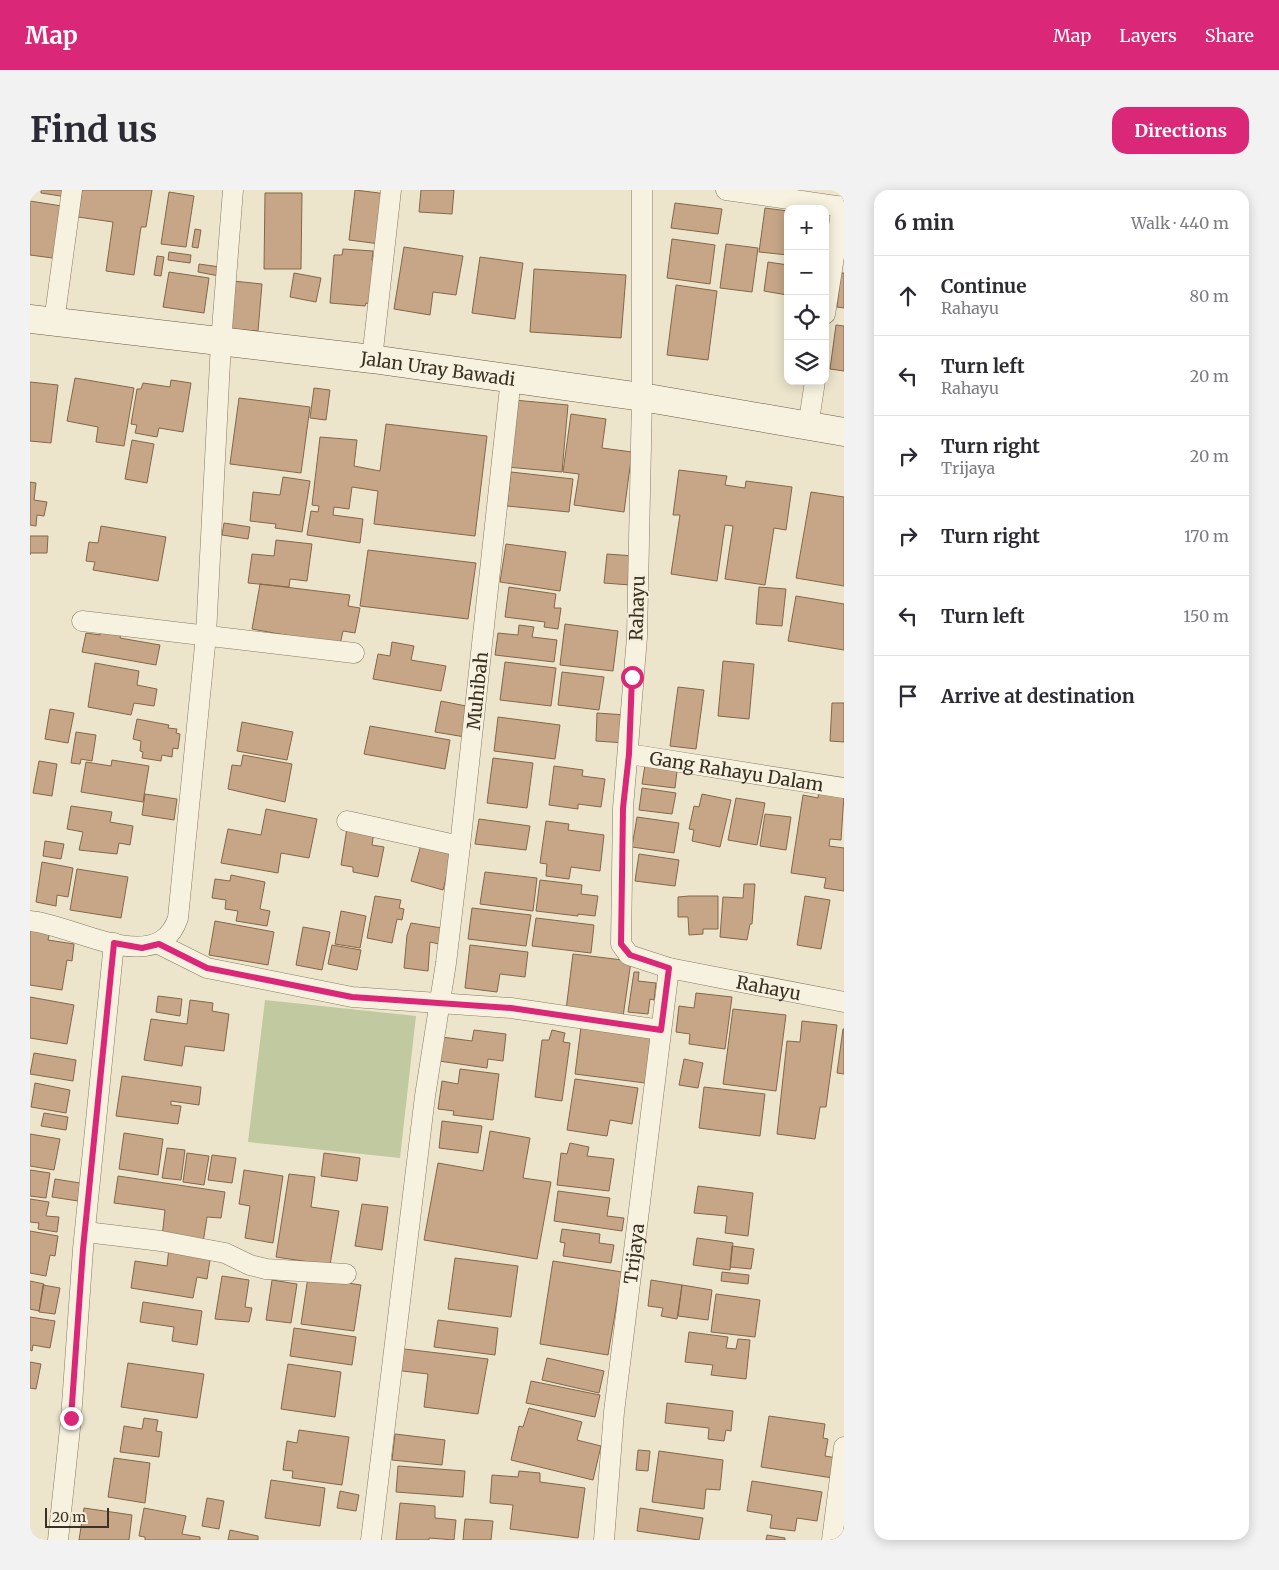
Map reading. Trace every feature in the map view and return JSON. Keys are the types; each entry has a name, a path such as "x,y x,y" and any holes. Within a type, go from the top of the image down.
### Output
{"street":[{"path":"42,320 72,190"},
{"path":"30,921 114,943 142,948 159,944 172,933 178,918 206,635 221,342 233,190"},
{"path":"372,359 391,190"},
{"name":"Rahayu","path":"642,190 642,397 637,637 632,677 629,754 623,808 621,944 630,955 669,968 844,1002"},
{"path":"726,190 843,206 828,295"},
{"name":"Jalan Uray Bawadi","path":"42,320 372,359 511,378 642,397 844,432"},
{"name":"Muhibah","path":"371,1540 438,1002 446,963 511,378"},
{"path":"808,427 814,385"},
{"path":"82,621 354,653"},
{"name":"Gang Rahayu Dalam","path":"629,754 844,788"},
{"path":"346,821 460,846"},
{"path":"58,1540 114,943"},
{"path":"159,944 207,968 352,997 511,1008 661,1030"},
{"name":"Trijaya","path":"604,1540 614,1412 669,968"},
{"path":"86,1232 160,1241 225,1253 250,1265 266,1269 346,1274"},
{"path":"832,1540 844,1447"}],"green space":[{"path":"265,1000 416,1016 400,1158 248,1142"}],"building":[{"path":"41,190 68,190 67,197 41,193"},
{"path":"82,190 152,190 146,227 141,227 134,275 106,271 113,222 78,217"},
{"path":"355,190 387,194 380,244 349,240"},
{"path":"421,190 454,190 452,214 419,212"},
{"path":"169,192 194,196 186,247 161,244"},
{"path":"265,193 302,193 301,269 264,269"},
{"path":"30,201 68,207 60,259 30,255"},
{"path":"675,203 722,209 718,234 671,228"},
{"path":"765,208 784,210 784,255 759,252"},
{"path":"195,229 201,230 198,248 192,247"},
{"path":"672,239 715,245 710,284 667,278"},
{"path":"726,244 758,248 752,292 720,288"},
{"path":"404,247 463,256 456,295 433,292 430,315 394,309"},
{"path":"343,249 373,251 372,260 375,260 371,304 366,303 365,306 330,303 334,255 342,255"},
{"path":"169,252 191,255 190,263 168,260"},
{"path":"157,256 164,257 161,276 154,275"},
{"path":"480,257 523,263 515,319 472,313"},
{"path":"768,262 784,264 784,294 764,291"},
{"path":"199,264 220,267 219,276 198,272"},
{"path":"534,269 626,275 621,338 530,332"},
{"path":"169,272 209,278 204,313 163,307"},
{"path":"294,273 321,278 316,302 290,297"},
{"path":"841,273 844,273 844,308 837,307"},
{"path":"233,281 262,284 258,331 229,329"},
{"path":"676,285 717,291 708,360 667,355"},
{"path":"836,325 844,326 844,371 830,369"},
{"path":"75,378 134,388 124,446 96,442 98,427 67,421"},
{"path":"171,380 191,383 183,432 159,428 157,437 135,433 137,425 131,424 137,389 141,389 143,383 170,387"},
{"path":"30,382 58,385 51,443 30,441"},
{"path":"314,388 330,390 326,420 310,418"},
{"path":"239,398 310,407 301,473 230,464"},
{"path":"514,400 568,405 562,472 507,467"},
{"path":"571,414 606,419 602,448 632,452 624,512 574,505 579,474 563,472"},
{"path":"386,424 487,436 475,536 374,524 378,491 352,487 349,509 334,507 333,515 363,519 360,543 307,535 311,511 318,512 319,506 312,505 320,437 357,440 354,466 380,471"},
{"path":"132,440 154,444 147,483 125,479"},
{"path":"679,470 727,476 725,485 745,488 746,481 792,487 786,530 774,528 765,585 725,579 733,526 725,525 717,581 671,574 680,515 673,515"},
{"path":"511,472 573,479 569,512 507,506"},
{"path":"283,477 310,481 302,532 275,528 276,524 250,521 253,492 280,495"},
{"path":"30,482 36,483 34,500 47,502 44,516 37,515 36,526 30,525"},
{"path":"811,492 844,497 844,586 796,578"},
{"path":"224,523 250,527 248,539 222,535"},
{"path":"101,526 166,537 158,581 93,570 95,562 86,561 89,542 98,543"},
{"path":"30,536 48,536 47,553 30,553"},
{"path":"276,540 312,544 307,581 290,579 289,587 248,583 252,554 274,556"},
{"path":"506,544 566,552 560,591 500,582"},
{"path":"368,550 476,563 468,619 360,606"},
{"path":"607,554 634,556 630,585 604,583"},
{"path":"260,584 350,595 348,606 360,608 355,633 343,631 340,645 252,629"},
{"path":"509,587 556,594 554,608 561,608 558,629 544,627 545,622 505,617"},
{"path":"759,587 786,589 782,626 756,624"},
{"path":"796,596 844,604 844,650 788,641"},
{"path":"102,624 122,626 120,638 160,645 156,665 82,652 86,633 100,635"},
{"path":"565,624 618,631 613,671 560,665"},
{"path":"519,625 534,627 532,637 557,640 554,662 495,655 498,633 518,635"},
{"path":"392,642 414,646 411,660 446,666 441,691 373,679 378,654 390,656"},
{"path":"723,661 754,664 749,719 718,716"},
{"path":"505,662 556,668 551,706 500,700"},
{"path":"95,663 139,671 137,685 157,689 154,706 134,703 131,715 88,707"},
{"path":"562,672 604,677 599,710 558,705"},
{"path":"678,687 704,690 696,749 670,746"},
{"path":"441,701 471,707 465,737 435,732"},
{"path":"832,703 844,703 844,742 830,741"},
{"path":"50,709 74,713 68,743 45,739"},
{"path":"597,713 626,715 625,743 596,741"},
{"path":"498,717 560,725 555,759 494,751"},
{"path":"137,719 169,725 168,728 177,729 176,733 180,734 178,749 173,748 172,757 162,755 161,761 142,758 143,752 140,751 141,741 133,739"},
{"path":"242,722 293,732 287,760 237,751"},
{"path":"370,726 450,740 445,769 364,754"},
{"path":"76,732 96,735 92,761 81,759 80,764 71,763"},
{"path":"243,755 292,764 285,802 228,789 232,765 241,766"},
{"path":"493,758 533,763 527,808 487,803"},
{"path":"646,759 678,763 675,788 642,784"},
{"path":"112,760 149,766 143,802 81,792 86,762 111,766"},
{"path":"39,761 57,764 52,796 33,793"},
{"path":"554,766 583,770 582,776 605,779 601,807 578,804 578,809 549,805"},
{"path":"642,788 676,793 672,814 639,810"},
{"path":"819,791 844,795 841,840 830,839 829,846 844,848 844,891 824,888 826,878 791,873 803,795 818,798"},
{"path":"145,794 177,799 174,820 142,815"},
{"path":"702,794 731,800 720,847 692,841 694,830 689,829 694,806 699,807"},
{"path":"736,798 765,803 757,845 728,840"},
{"path":"71,806 112,812 110,822 133,826 130,845 119,843 117,854 79,850 83,832 67,829"},
{"path":"266,809 317,819 309,858 281,853 278,873 221,863 228,829 261,835"},
{"path":"765,814 791,817 786,850 760,846"},
{"path":"637,817 679,823 674,853 632,847"},
{"path":"479,819 530,826 526,850 475,844"},
{"path":"546,821 569,824 568,830 604,835 600,871 571,867 569,879 546,876 547,864 540,863"},
{"path":"347,828 374,832 372,845 384,847 378,877 353,872 353,867 341,865"},
{"path":"45,841 64,844 61,859 43,856"},
{"path":"422,841 453,850 443,890 411,881"},
{"path":"639,854 679,860 675,886 635,881"},
{"path":"42,862 73,868 68,897 57,895 56,906 36,902"},
{"path":"77,869 128,877 121,918 70,910"},
{"path":"485,872 537,878 533,911 480,904"},
{"path":"231,875 265,882 260,909 270,911 267,926 236,921 238,911 225,909 226,900 212,898 215,879 230,881"},
{"path":"540,880 582,885 581,894 598,896 595,916 536,911"},
{"path":"744,884 755,884 752,924 750,924 747,940 720,937 723,897 743,898"},
{"path":"375,896 401,900 399,908 404,909 402,920 397,919 392,943 367,938"},
{"path":"718,896 718,929 703,929 703,934 689,935 688,917 678,917 678,897"},
{"path":"805,896 830,900 821,949 797,945"},
{"path":"472,908 531,915 526,946 468,939"},
{"path":"341,911 366,916 360,948 335,944"},
{"path":"536,918 594,925 591,953 532,946"},
{"path":"215,921 274,932 268,965 209,955"},
{"path":"411,923 442,928 439,944 430,942 428,971 404,968 407,935"},
{"path":"303,927 330,932 322,970 296,965"},
{"path":"30,928 50,931 48,940 74,944 72,961 67,960 62,990 30,985"},
{"path":"332,945 361,950 357,970 328,964"},
{"path":"470,945 528,952 525,977 500,974 497,992 465,988"},
{"path":"573,954 631,961 623,1017 566,1010"},
{"path":"634,972 639,972 638,981 656,983 654,1000 650,999 648,1014 628,1012"},
{"path":"696,993 732,997 725,1049 689,1044 690,1034 676,1032 679,1006 694,1008"},
{"path":"158,996 182,999 180,1016 156,1012"},
{"path":"30,997 74,1005 67,1044 30,1038"},
{"path":"190,1000 213,1003 212,1011 229,1014 224,1051 185,1046 182,1066 144,1060 151,1019 187,1024"},
{"path":"733,1009 786,1015 776,1091 723,1084"},
{"path":"802,1021 837,1025 826,1107 820,1107 815,1139 777,1134 787,1041 800,1042"},
{"path":"581,1027 651,1036 645,1083 575,1074"},
{"path":"844,1029 844,1074 837,1073"},
{"path":"474,1030 506,1034 503,1061 488,1059 487,1068 439,1061 442,1037 472,1041"},
{"path":"552,1030 565,1033 563,1042 570,1043 562,1101 535,1097 542,1040 549,1040"},
{"path":"34,1053 76,1060 73,1081 30,1074"},
{"path":"684,1059 703,1063 698,1088 679,1085"},
{"path":"460,1069 499,1074 493,1120 453,1115 454,1111 438,1109 442,1081 458,1084"},
{"path":"122,1076 201,1087 199,1105 171,1101 171,1105 181,1106 178,1124 116,1116"},
{"path":"575,1079 638,1088 632,1124 610,1120 607,1136 567,1130"},
{"path":"35,1083 70,1090 66,1113 31,1107"},
{"path":"704,1087 765,1094 760,1136 699,1128"},
{"path":"44,1113 68,1117 66,1130 41,1126"},
{"path":"442,1121 482,1126 478,1153 439,1148"},
{"path":"490,1131 530,1138 523,1178 551,1182 537,1259 424,1240 438,1163 483,1171"},
{"path":"124,1133 163,1139 158,1175 119,1169"},
{"path":"30,1134 60,1139 54,1170 30,1166"},
{"path":"570,1143 589,1147 587,1156 614,1159 609,1191 557,1185 561,1153 567,1154"},
{"path":"167,1148 185,1150 181,1180 162,1178"},
{"path":"187,1153 209,1156 204,1185 183,1182"},
{"path":"324,1153 360,1158 357,1181 321,1176"},
{"path":"212,1155 236,1158 232,1183 208,1180"},
{"path":"30,1170 50,1173 46,1198 30,1196"},
{"path":"244,1170 283,1176 273,1243 245,1238 250,1206 239,1204"},
{"path":"289,1174 315,1177 311,1207 339,1211 330,1265 276,1257"},
{"path":"118,1176 225,1192 221,1218 207,1217 203,1243 162,1237 165,1210 114,1203"},
{"path":"55,1179 80,1183 78,1201 52,1197"},
{"path":"698,1186 753,1193 748,1236 725,1233 727,1216 694,1213"},
{"path":"558,1191 610,1198 607,1216 624,1218 622,1231 554,1221"},
{"path":"30,1199 49,1202 46,1216 59,1217 57,1232 38,1229 39,1223 30,1222"},
{"path":"362,1204 388,1207 382,1250 355,1246"},
{"path":"562,1229 600,1234 599,1243 614,1245 611,1263 563,1256 565,1243 560,1242"},
{"path":"30,1231 58,1236 55,1256 50,1255 46,1276 30,1273"},
{"path":"697,1238 733,1243 730,1270 693,1265"},
{"path":"732,1246 754,1249 751,1269 730,1267"},
{"path":"169,1248 211,1254 207,1279 197,1277 193,1298 131,1288 135,1261 167,1266"},
{"path":"455,1258 518,1266 511,1317 448,1309"},
{"path":"553,1261 622,1272 608,1355 540,1344"},
{"path":"722,1272 749,1275 748,1284 721,1281"},
{"path":"222,1276 249,1280 245,1307 252,1308 249,1322 215,1319"},
{"path":"308,1277 361,1285 354,1331 301,1324"},
{"path":"272,1280 297,1284 291,1323 266,1320"},
{"path":"651,1280 682,1285 677,1319 661,1316 663,1308 648,1306"},
{"path":"30,1281 44,1284 39,1311 30,1309"},
{"path":"43,1285 60,1288 55,1314 39,1312"},
{"path":"682,1285 712,1290 708,1320 678,1316"},
{"path":"716,1294 760,1300 755,1337 711,1332"},
{"path":"143,1302 202,1311 197,1345 172,1341 174,1327 140,1322"},
{"path":"30,1317 55,1321 50,1348 33,1345 32,1351 30,1350"},
{"path":"438,1320 498,1328 495,1355 434,1347"},
{"path":"294,1328 356,1337 352,1365 290,1356"},
{"path":"689,1332 728,1337 726,1348 736,1349 738,1339 750,1340 746,1379 711,1375 713,1365 685,1362"},
{"path":"396,1348 488,1359 478,1414 424,1407 428,1374 394,1370"},
{"path":"547,1358 604,1371 599,1393 542,1380"},
{"path":"30,1362 41,1364 36,1389 30,1388"},
{"path":"128,1363 204,1374 197,1418 121,1407"},
{"path":"288,1364 341,1372 335,1417 281,1409"},
{"path":"531,1381 600,1395 595,1417 526,1403"},
{"path":"667,1403 733,1411 731,1431 726,1430 724,1441 708,1439 709,1428 665,1423"},
{"path":"529,1408 582,1422 577,1440 601,1446 593,1480 511,1460 519,1426 523,1427"},
{"path":"769,1416 825,1424 823,1438 828,1439 825,1456 837,1458 833,1478 761,1467"},
{"path":"144,1418 158,1420 156,1431 162,1432 159,1457 120,1452 124,1426 142,1429"},
{"path":"299,1430 349,1437 342,1485 292,1478 293,1471 283,1470 287,1441 297,1443"},
{"path":"395,1434 445,1440 442,1465 392,1460"},
{"path":"638,1450 650,1451 648,1471 636,1470"},
{"path":"659,1451 723,1460 720,1490 706,1489 704,1509 652,1502"},
{"path":"114,1458 150,1463 145,1503 108,1497"},
{"path":"398,1466 465,1471 463,1497 396,1492"},
{"path":"519,1471 540,1473 540,1482 585,1488 578,1538 510,1529 513,1505 490,1503 492,1475 518,1477"},
{"path":"271,1480 325,1488 320,1526 265,1518"},
{"path":"752,1481 822,1492 817,1521 797,1518 795,1531 770,1528 772,1515 747,1511"},
{"path":"340,1491 359,1495 356,1511 337,1508"},
{"path":"207,1498 224,1501 219,1529 202,1526"},
{"path":"400,1503 435,1506 435,1518 456,1520 454,1540 429,1538 429,1540 396,1540"},
{"path":"84,1508 132,1515 129,1540 79,1540"},
{"path":"144,1508 186,1516 182,1534 200,1537 200,1540 145,1540 145,1537 139,1536"},
{"path":"640,1508 703,1518 699,1540 637,1531"},
{"path":"465,1519 493,1521 491,1540 463,1540"},
{"path":"230,1530 258,1536 258,1540 228,1540"},
{"path":"767,1535 785,1538 785,1540 766,1540"}],"route":[{"path":"71,1418 83,1249 114,943 142,948 159,944 207,968 352,997 511,1008 661,1030 669,968 630,955 621,946 620,877 623,808 629,754 632,677"}]}
